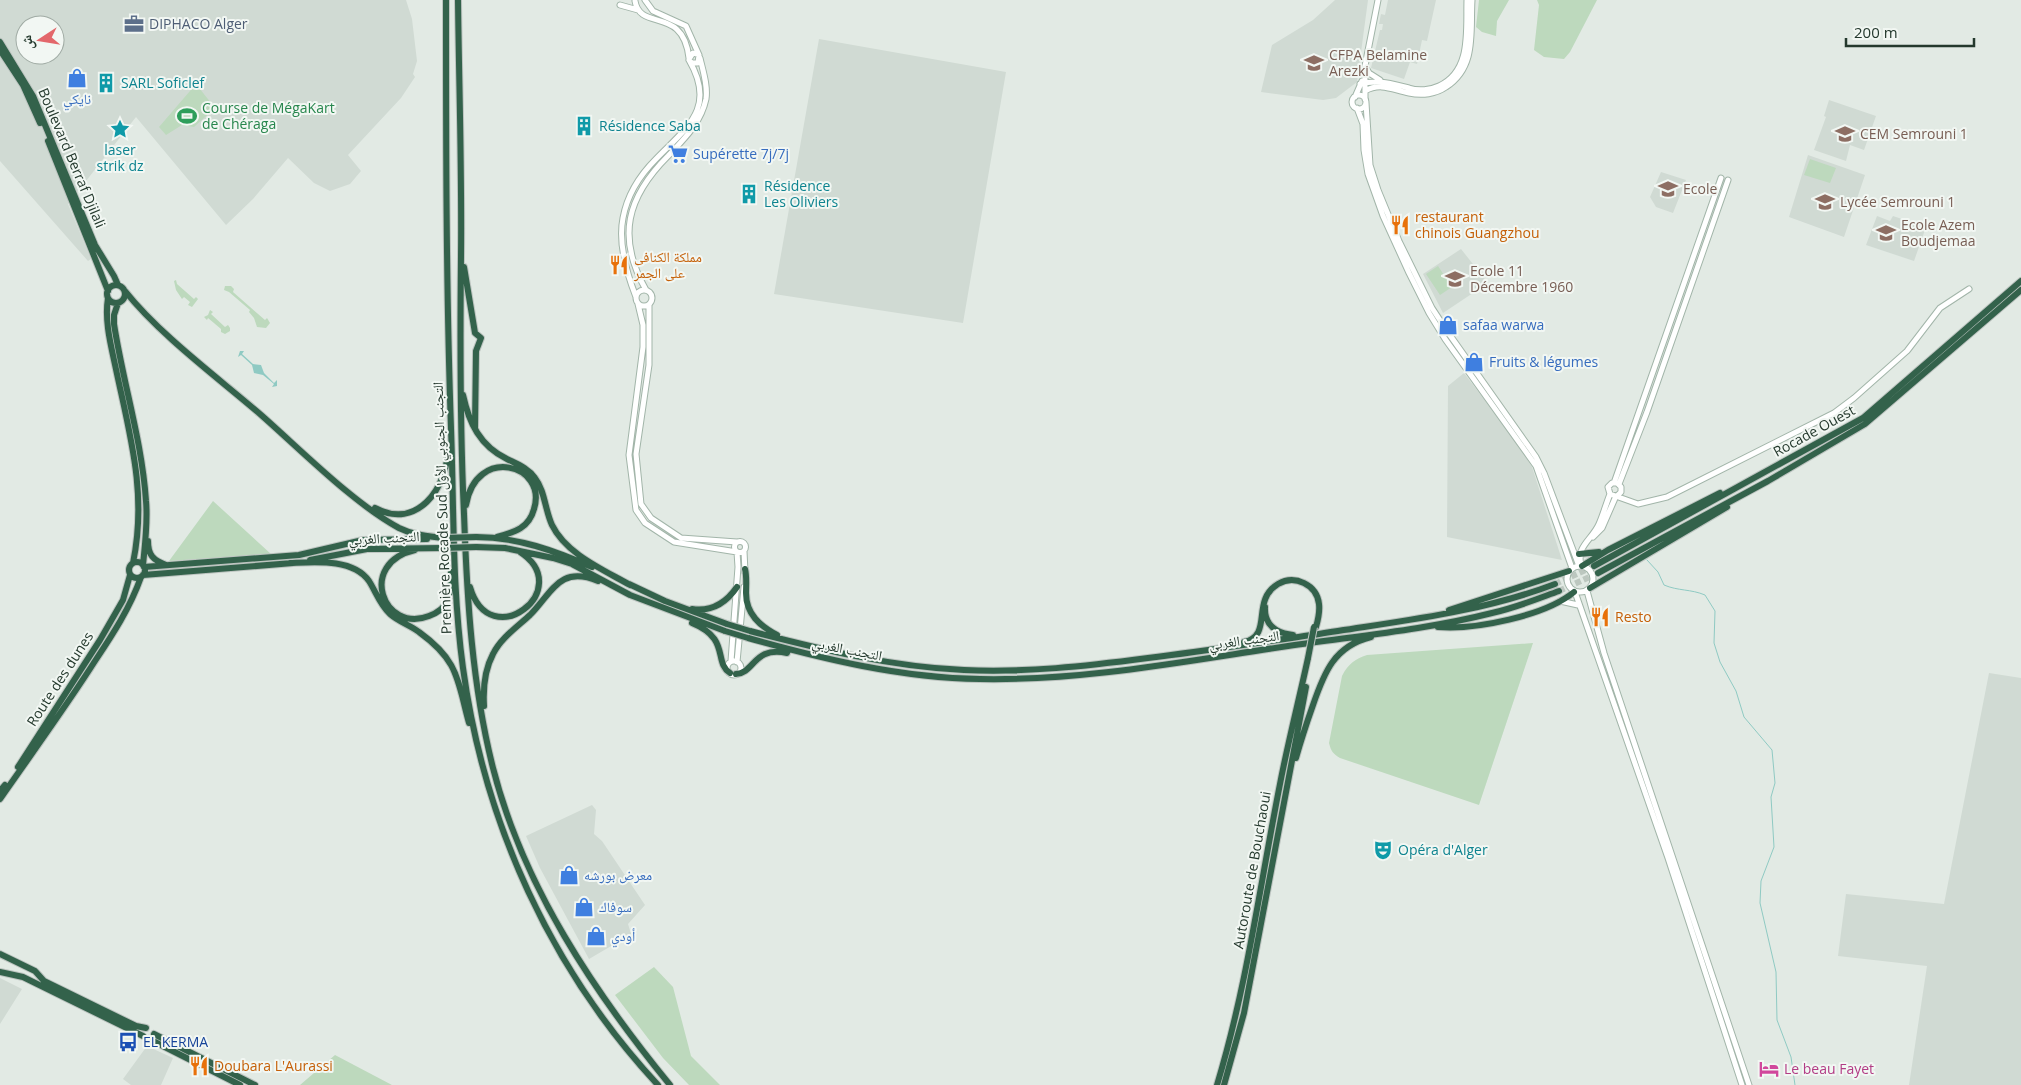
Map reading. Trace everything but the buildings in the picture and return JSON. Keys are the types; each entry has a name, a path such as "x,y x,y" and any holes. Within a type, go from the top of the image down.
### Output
{"highway":[{"name":"Première Rocade Sud التجنب الجنوبي الأول","path":"446,0 449,378 453,533 462,665 488,790 526,889 574,976 608,1024 658,1085"},
{"name":"Première Rocade Sud التجنب الجنوبي الأول","path":"458,0 462,251 460,380 464,537 473,658 493,768 510,820 552,913 591,981 632,1038 670,1085"},
{"name":"Boulevard Berraf Djilali","path":"0,42 33,96 95,245 118,285"},
{"name":"Boulevard Berraf Djilali","path":"0,50 22,85 38,117 108,294"},
{"path":"462,251 475,333 481,338 476,351 475,431"},
{"name":"Rocade Ouest","path":"1594,566 1751,479 1796,457 1862,418 2021,281"},
{"path":"142,576 136,578 130,575 129,568 133,563 140,526 139,481 108,326 108,294 113,286 118,285 161,328 360,500 401,529 420,535 443,538"},
{"name":"Rocade Ouest","path":"1598,572 1768,481 1876,417 2021,290"},
{"path":"125,291 124,298 118,303 114,315 115,329 149,495 149,552 155,560 167,565"},
{"path":"108,294 112,302 118,303"},
{"path":"360,500 380,510 395,514 410,512 423,505 439,488 444,476 448,453 449,378"},
{"path":"460,380 467,413 475,431 497,454 523,467 536,479 548,517 559,536 582,557 630,585"},
{"path":"464,537 467,500 473,484 489,470 501,467 512,468 524,475 533,485 536,504 526,525 513,532 496,537"},
{"path":"0,799 80,685 126,613 135,593 142,576 147,518 143,469"},
{"path":"1581,566 1713,496 1751,479"},
{"path":"1589,589 1709,519 1768,481"},
{"path":"426,548 399,554 389,562 382,574 382,589 387,603 399,614 408,618 426,617 445,607 450,592 453,533"},
{"name":"التجنب الغربي","path":"143,566 299,555 363,540 496,537 541,546 726,628"},
{"name":"التجنب الغربي","path":"142,576 156,573 290,563 352,551 393,547 476,547 516,550 540,554 572,564 630,595 669,610 809,655 872,668 947,678 1037,678 1119,671 1427,626 1494,613 1559,591"},
{"path":"466,573 473,597 479,606 497,617 511,617 522,611 538,593 539,580 535,567 527,557 516,550"},
{"path":"1580,554 1608,550"},
{"path":"133,563 143,566"},
{"path":"290,563 332,563 358,571 369,581 388,612 416,629 443,651 456,674 488,790"},
{"path":"746,569 747,600 753,616 764,628 787,641"},
{"path":"1424,618 1570,570"},
{"path":"135,593 141,583 156,573"},
{"name":"Route des dunes","path":"0,792 100,640 120,606 130,575"},
{"path":"486,730 485,683 493,653 501,641 531,613 552,588 568,578 581,576 630,595"},
{"path":"1201,651 1247,641 1257,636 1260,628 1261,609 1264,598 1277,585 1288,581 1306,584 1315,592 1319,604 1316,629 1309,658"},
{"path":"1296,583 1305,587 1315,600 1317,611 1316,629 1292,635 1276,631 1268,623 1265,616 1268,598 1284,584 1296,583"},
{"name":"التجنب الغربي","path":"749,635 787,641 860,658 965,670 1079,667 1201,651 1316,629 1424,618 1506,602 1555,584"},
{"path":"675,605 697,609 710,608 726,601 737,587"},
{"path":"1427,626 1466,627 1500,622 1557,602 1574,592"},
{"path":"669,610 711,634 720,647 724,666 733,673 743,673 757,658 768,652 809,655"},
{"path":"1284,805 1305,729 1327,667 1342,651 1357,641 1406,629"},
{"name":"Autoroute de Bouchaoui","path":"1224,1085 1244,1013 1284,805 1309,658"},
{"name":"Autoroute de Bouchaoui","path":"1217,1085 1233,1032 1246,973 1280,784 1309,658"},
{"path":"0,954 32,970 44,981 136,1026 152,1028 154,1034 255,1085"},
{"path":"0,972 23,976 240,1085"},
{"path":"146,1028 146,1037"},
{"path":"146,1037 154,1034"}],"street":[{"path":"638,10 634,1 643,0 653,11 686,26 700,56 706,97 701,116 688,134 646,180 638,193 631,212 629,244 638,277 652,296 649,304 649,365 636,454 641,504 651,518 681,538 737,542 743,543 746,569 734,662 728,667 733,673 741,669 734,662 737,587 737,552 734,546 737,542"},
{"path":"1378,0 1362,83 1353,103 1363,124 1364,150 1368,174 1383,216 1429,314 1536,466 1570,570 1566,582 1574,592 1590,630 1665,848 1742,1085"},
{"path":"1365,66 1369,74 1383,81 1411,89 1428,89 1442,85 1460,68 1465,50 1467,0"},
{"path":"1365,91 1383,86 1409,93 1428,94 1443,90 1458,79 1466,67 1470,51 1472,0"},
{"path":"620,6 638,10 652,19 672,25 682,32 687,43 689,60 700,85 700,102 696,113 686,130 656,159 636,184 623,218 622,241 643,325 643,347 629,455 636,510 645,523 674,542 737,552 744,551"},
{"path":"689,60 693,53 700,56"},
{"path":"1362,83 1383,81"},
{"path":"1362,83 1366,101 1370,165 1378,190 1400,241 1432,308 1536,457 1544,472 1581,566 1592,575 1589,589 1604,653 1749,1085"},
{"path":"1355,97 1360,95 1366,101"},
{"path":"1357,108 1364,107 1366,101"},
{"path":"1588,540 1602,528 1616,496 1638,413 1721,178"},
{"path":"1618,485 1646,416 1728,180"},
{"path":"1610,494 1636,503 1646,503 1673,494 1839,410 1907,350 1940,308 1968,289"},
{"path":"636,297 640,290 646,290"},
{"path":"638,304 642,306 649,304"},
{"path":"1665,335 1673,339"},
{"path":"1662,345 1670,348"},
{"path":"1641,404 1649,407"},
{"path":"1638,413 1646,416"},
{"path":"1581,566 1580,554 1599,524 1610,494 1608,487 1618,485"},
{"path":"1618,485 1629,497 1646,503"},
{"path":"1570,570 1581,566"},
{"path":"1574,592 1589,589"},
{"path":"1557,602 1567,601 1578,605"}],"shaded area":[{"path":"0,0 406,0 412,19 417,61 413,74 415,77 401,98 348,155 361,171 350,184 330,191 314,183 288,158 253,199 226,225 136,117 68,204 91,259 88,261 0,161"},
{"name":"CFPA Belamine Arezki","path":"1335,0 1368,0 1357,82 1336,98 1323,100 1261,92 1272,45 1313,20"},
{"path":"1388,0 1436,0 1427,41 1422,40 1417,64 1410,62 1404,79 1371,68 1380,30 1382,30 1383,24 1379,24 1381,14 1385,15"},
{"path":"819,39 1006,72 963,323 774,294"},
{"name":"CEM Semrouni 1","path":"1829,100 1876,116 1864,150 1850,145 1846,161 1814,150 1826,117 1824,116"},
{"name":"Lycée Semrouni 1","path":"1808,155 1865,175 1844,237 1789,217"},
{"name":"Ecole","path":"1661,172 1686,180 1673,213 1656,207 1650,197"},
{"path":"1877,216 1890,221 1893,216 1926,227 1914,261 1866,245"},
{"name":"Ecole 11 Décembre 1960","path":"1461,249 1488,283 1443,313 1423,274"},
{"path":"1464,373 1516,441 1532,467 1562,560 1447,537 1448,386"},
{"path":"1989,673 2021,678 2021,1085 1909,1085 1927,966 1838,956 1846,894 1944,904"},
{"path":"592,805 596,810 594,834 602,841 645,905 628,924 632,937 618,942 589,959 540,868 526,836"},
{"path":"0,978 22,989 0,1024"},
{"path":"147,1046 173,1058 161,1085 131,1085 123,1079"}],"green space":[{"path":"1479,0 1509,0 1497,21 1496,36 1482,32 1476,27"},
{"path":"1537,0 1597,0 1570,52 1564,59 1544,57 1534,50 1539,5"},
{"name":"Course de MégaKart de Chéraga","path":"196,84 215,108 194,127 182,125 166,135 159,127"},
{"path":"1810,159 1836,168 1830,183 1804,175"},
{"path":"1438,266 1452,287 1440,295 1426,274"},
{"path":"176,280 177,284 194,299 196,297 198,299 192,307 188,305 190,302 184,297 182,299 176,290 174,281"},
{"path":"225,286 231,286 234,289 233,292 265,320 267,318 270,323 266,328 257,327 254,318 249,312 250,310 224,290"},
{"path":"210,310 213,312 211,314 225,327 228,325 230,331 225,334 221,332 221,329 204,317 208,315"},
{"path":"213,501 271,554 169,561"},
{"path":"1533,643 1479,805 1340,758 1334,754 1329,743 1342,676 1349,665 1359,658 1367,655"},
{"path":"654,967 673,987 691,1056 720,1085 689,1085 663,1058 615,995"},
{"path":"335,1055 392,1085 300,1085"}],"water":[{"path":"240,351 244,351 242,354 253,364 261,365 264,373 274,383 277,380 277,386 272,387 274,384 263,375 254,373 252,365 241,355 238,357"}],"waterway":[{"path":"1647,560 1658,572 1664,585 1705,595 1715,611 1714,643 1720,662 1736,691 1744,717 1772,750 1775,783 1771,797 1774,847 1761,881 1760,903 1776,972 1777,1020 1791,1057 1795,1085"}],"tunnel":[{"path":"1555,584 1594,566"},
{"path":"1559,591 1598,573"}],"place":[{"name":"DIPHACO Alger","path":"134,24"},
{"name":"CFPA Belamine Arezki","path":"1314,63"},
{"name":"نايكي","path":"77,78"},
{"name":"SARL Soficlef","path":"106,83"},
{"name":"Course de MégaKart de Chéraga","path":"187,116"},
{"name":"Résidence Saba","path":"584,126"},
{"name":"laser strik dz","path":"120,129"},
{"name":"CEM Semrouni 1","path":"1845,134"},
{"name":"Supérette 7j/7j","path":"678,154"},
{"name":"Ecole","path":"1668,189"},
{"name":"Résidence Les Oliviers","path":"749,194"},
{"name":"Lycée Semrouni 1","path":"1825,202"},
{"name":"restaurant chinois Guangzhou","path":"1400,225"},
{"name":"Ecole Azem Boudjemaa","path":"1886,233"},
{"name":"مملكة الكنافى على الجمر","path":"619,265"},
{"name":"Ecole 11 Décembre 1960","path":"1455,279"},
{"name":"safaa warwa","path":"1448,325"},
{"name":"Fruits & légumes","path":"1474,362"},
{"name":"Resto","path":"1600,617"},
{"name":"Opéra d'Alger","path":"1383,850"},
{"name":"معرض بورشه","path":"569,875"},
{"name":"سوفاك","path":"584,907"},
{"name":"أودي","path":"596,936"},
{"name":"EL KERMA","path":"128,1042"},
{"name":"Doubara L'Aurassi","path":"199,1066"},
{"name":"Le beau Fayet","path":"1769,1069"}]}
